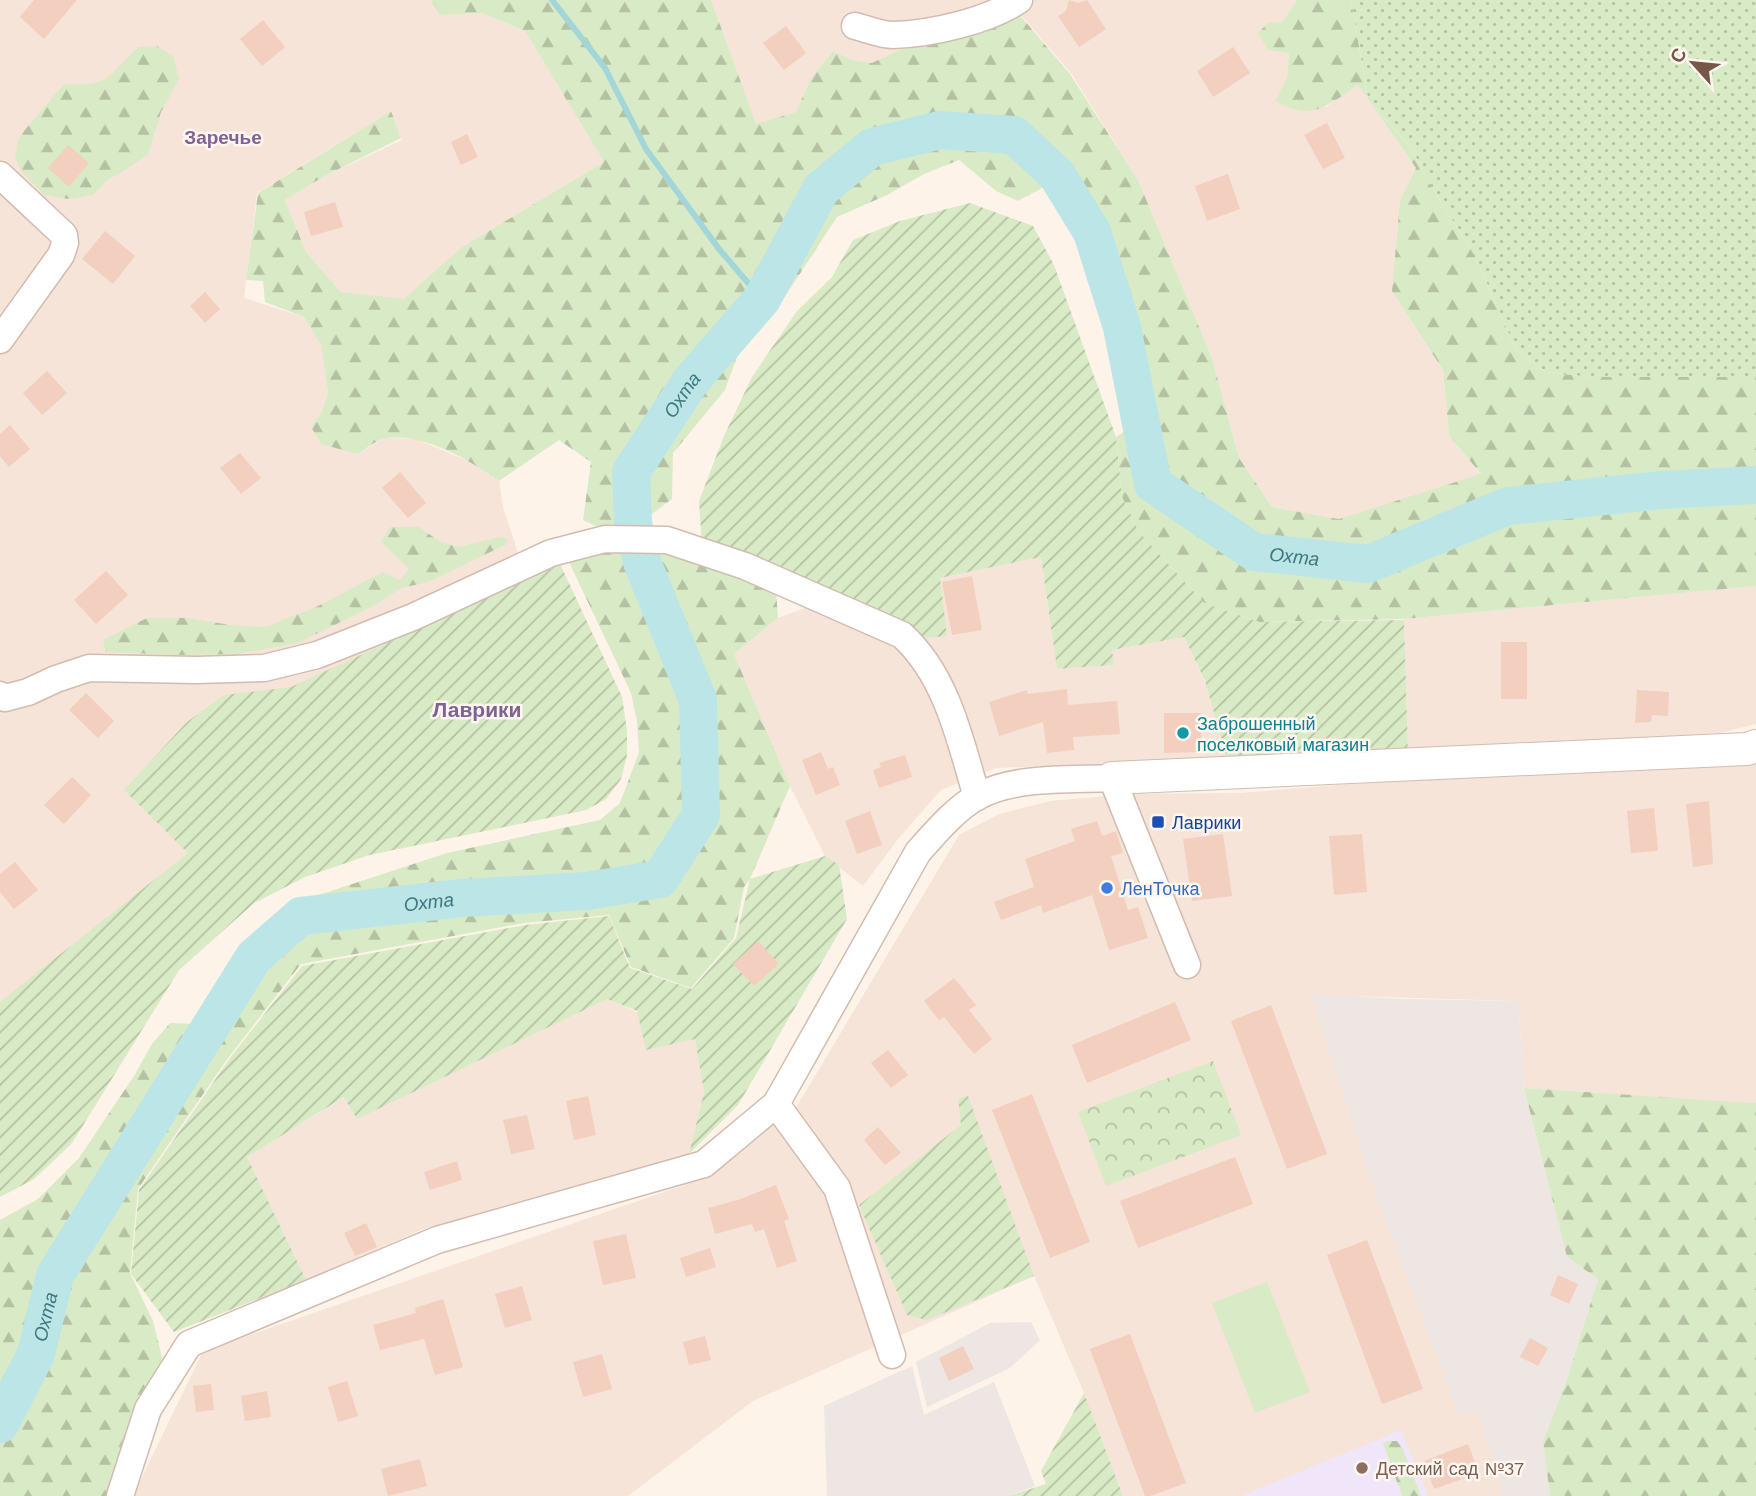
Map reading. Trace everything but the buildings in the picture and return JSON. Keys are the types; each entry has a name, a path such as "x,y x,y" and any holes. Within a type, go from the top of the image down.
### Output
{"street":[{"path":"855,26 891,35 948,27 1007,8 1019,0"},
{"path":"0,175 64,235 65,243 61,255 0,340"},
{"path":"0,695 5,698 28,692 55,679 89,668 264,668 317,654 414,617 551,553 605,539 667,540 745,566 902,635 918,649 944,696 977,797"},
{"path":"120,1496 148,1409 189,1344 437,1240 704,1164 776,1104 918,852 945,822 977,797 1009,785 1112,778 1747,749 1756,746"},
{"path":"1112,778 1187,965"},
{"path":"776,1104 837,1188 892,1355"}],"shaded area":[{"path":"0,0 431,0 440,15 482,13 525,31 604,162 462,247 404,300 341,292 306,252 285,200 323,177 402,140 391,111 257,193 244,298 304,317 321,345 328,393 321,413 311,427 358,454 384,438 416,439 473,463 499,481 503,507 526,578 560,564 622,697 627,755 621,779 606,799 586,810 369,855 305,877 254,903 179,970 72,1143 34,1179 0,1197"},
{"path":"711,0 1002,0 872,63 853,60 833,51 811,78 796,112 756,125"},
{"path":"1008,0 1297,0 1282,22 1289,53 1287,78 1326,107 1358,85 1416,168 1400,200 1392,291 1443,370 1449,436 1481,475 1339,519 1272,507 1239,458 1212,358 1138,180 1071,73"},
{"path":"1041,557 1057,669 1113,665 1112,650 1184,637 1207,687 1227,758 996,768 941,790 898,839 863,886 825,856 790,786 734,654 778,618 841,595 946,636 940,578"},
{"path":"1756,586 1756,724 1720,733 1408,753 1404,619"},
{"path":"1756,750 1756,1103 1524,1088 1518,1001 1312,995 1375,1193 1459,1414 1479,1411 1503,1496 1123,1496 1084,1393 1034,1276 753,1401 628,1496 133,1496 203,1351 702,1179 797,1106 959,835 999,814 1050,801 1131,794 1240,793"},
{"path":"1311,994 1518,1001 1524,1088 1567,1257 1598,1279 1566,1382 1543,1441 1550,1496 1503,1496 1479,1412 1459,1414 1375,1193"},
{"path":"607,999 695,1038 704,1092 689,1154 423,1229 306,1280 247,1157 345,1097 357,1118"},
{"path":"1031,1322 1040,1340 1010,1368 927,1407 916,1362 990,1323"},
{"path":"912,1366 924,1415 994,1382 1035,1486 1008,1496 827,1496 824,1406"},
{"name":"Детский сад №37","path":"1401,1430 1428,1496 1241,1496"}],"green space":[{"path":"431,0 711,0 756,124 796,112 811,78 833,51 853,60 872,63 1002,0 1007,0 1070,74 1138,180 1212,358 1239,458 1272,507 1339,519 1481,474 1449,436 1443,370 1392,291 1400,200 1416,168 1358,85 1328,105 1309,111 1275,101 1287,78 1289,53 1268,50 1258,33 1268,23 1282,22 1297,0 1351,0 1368,99 1412,149 1428,181 1476,258 1516,350 1546,372 1589,377 1756,377 1756,586 1404,619 1259,622 1204,603 1139,532 1122,497 1116,437 1156,410 1142,413 1125,326 1095,230 1044,187 1018,201 996,191 959,160 924,174 887,195 837,217 784,298 739,351 725,390 673,453 672,499 645,519 598,527 583,520 591,462 559,440 499,481 461,457 416,440 383,439 358,454 321,444 311,427 321,413 328,393 321,345 304,317 265,302 263,281 246,280 258,193 391,111 401,138 323,177 285,200 306,252 341,292 404,299 462,247 604,162 525,31 482,13 440,15"},
{"path":"1351,0 1756,0 1756,377 1589,377 1546,372 1516,350 1476,258 1428,181 1412,149 1368,99"},
{"path":"157,46 173,56 179,79 161,112 148,154 107,180 93,195 69,199 44,195 22,172 15,158 18,140 24,131 64,84 100,81 107,78 138,47"},
{"path":"970,203 1033,226 1054,265 1116,437 1122,497 1139,532 1204,603 1259,622 1404,620 1408,753 1227,758 1205,681 1184,637 1112,650 1114,665 1057,669 1041,557 940,578 947,636 914,639 702,544 699,501 724,436 752,377 797,311 832,277 853,240 900,221"},
{"path":"390,527 419,527 439,541 458,547 500,537 507,539 507,544 428,582 401,588 375,605 298,643 237,654 106,652 103,640 147,618 188,618 265,627 318,606 383,572 400,580 409,569 381,542"},
{"path":"666,548 776,591 778,618 734,654 790,786 750,879 744,887 734,938 691,988 631,967 609,915 524,923 301,964 228,1058 138,1189 130,1273 153,1321 164,1365 116,1461 107,1496 0,1496 0,1220 38,1199 79,1158 152,1044 170,1023 196,1024 253,939 294,903 447,853 600,820 620,803 639,752 631,693 569,562 595,549"},
{"path":"560,564 622,697 627,755 621,779 606,799 586,810 369,855 305,877 254,903 179,970 72,1143 34,1179 0,1197 0,1002 188,853 124,790 187,722 224,695 291,687"},
{"path":"825,856 839,865 847,919 738,1105 689,1154 704,1092 695,1039 646,1050 637,1011 607,999 357,1119 344,1097 247,1157 306,1280 174,1332 131,1274 139,1190 230,1058 302,966 525,925 609,916 630,968 692,989 736,938 750,879"},
{"path":"1213,1061 1241,1135 1106,1186 1078,1112"},
{"path":"1524,1088 1756,1103 1756,1496 1550,1496 1543,1441 1566,1382 1598,1279 1567,1257"},
{"path":"968,1096 1034,1276 927,1320 907,1315 859,1205 961,1125 958,1098"},
{"path":"1267,1282 1310,1392 1255,1413 1212,1303"},
{"path":"1084,1393 1123,1496 1008,1496 1046,1484 1041,1471"},
{"path":"1397,1441 1402,1447 1421,1496 1402,1496 1383,1443"}],"waterway":[{"path":"552,0 605,68 646,149 719,249 762,299"},
{"name":"Охта","path":"0,1424 36,1354 55,1275 254,957 301,916 462,898 587,891 660,879 701,815 698,700 642,562 633,523 631,472 690,382 762,299 821,189 872,147 940,130 1014,135 1057,175 1092,232 1122,327 1153,484 1254,552 1368,564 1508,506 1661,490 1756,485"}],"place":[{"name":"Заброшенный поселковый магазин","path":"1183,733"},
{"name":"Лаврики","path":"1158,822"},
{"name":"ЛенТочка","path":"1107,888"},
{"name":"Детский сад №37","path":"1362,1468"}],"district":[{"name":"Заречье","path":"223,137"},
{"name":"Лаврики","path":"477,709"}]}
